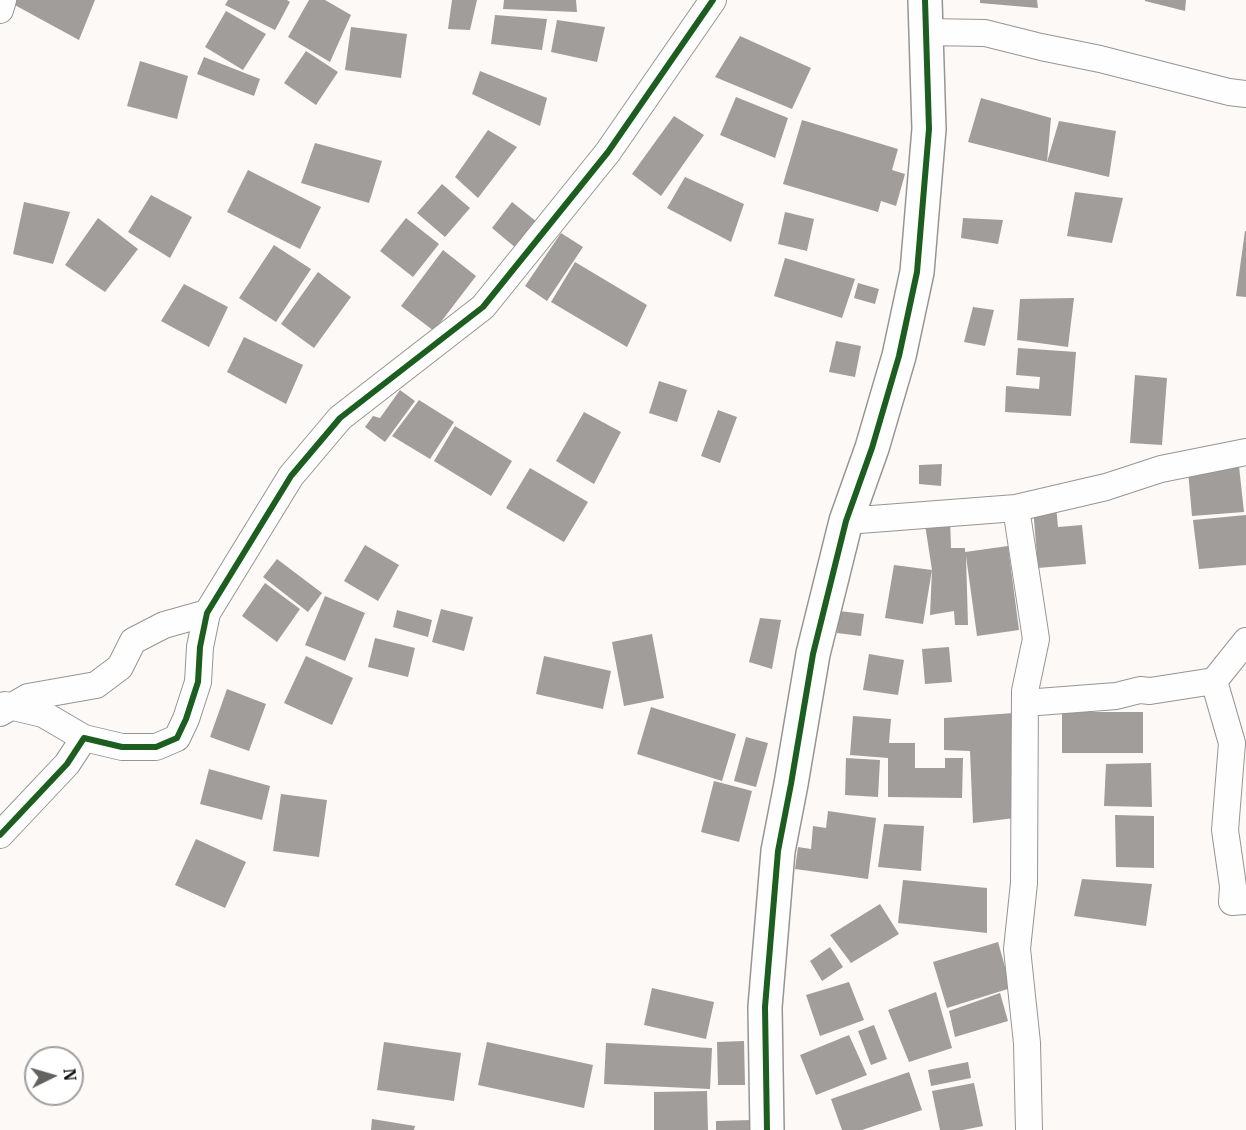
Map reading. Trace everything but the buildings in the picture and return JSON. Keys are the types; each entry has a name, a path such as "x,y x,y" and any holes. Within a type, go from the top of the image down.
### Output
{"street":[{"path":"0,10 3,0"},
{"path":"4,708 43,714 84,738 122,747 156,747 177,738 198,682 200,647 207,613 291,476 339,418 483,307 608,152 713,0"},
{"path":"767,1130 765,1007 777,851 813,654 846,521 872,448 899,356 917,273 929,129 925,0"},
{"path":"926,32 985,33 1229,92 1246,94"},
{"path":"846,521 1016,508 1106,487 1161,469 1246,452"},
{"path":"1016,508 1036,639 1025,691 1024,883 1017,949 1027,1043 1029,1130"},
{"path":"4,708 28,697 96,685 120,667 133,641 164,625 207,613"},
{"path":"1025,703 1116,696 1140,690 1150,691 1214,681 1246,641"},
{"path":"1214,681 1232,743 1226,830 1233,886 1232,902 1246,902"},
{"path":"0,835 67,764 84,738"}],"cycle path":[{"path":"0,835 67,764 84,738 122,747 156,747 177,738 198,682 200,647 207,613 291,476 340,418 483,307 608,152 713,0"},
{"path":"767,1130 765,1007 778,851 813,654 846,521 872,448 899,356 917,272 929,129 925,0"}]}
